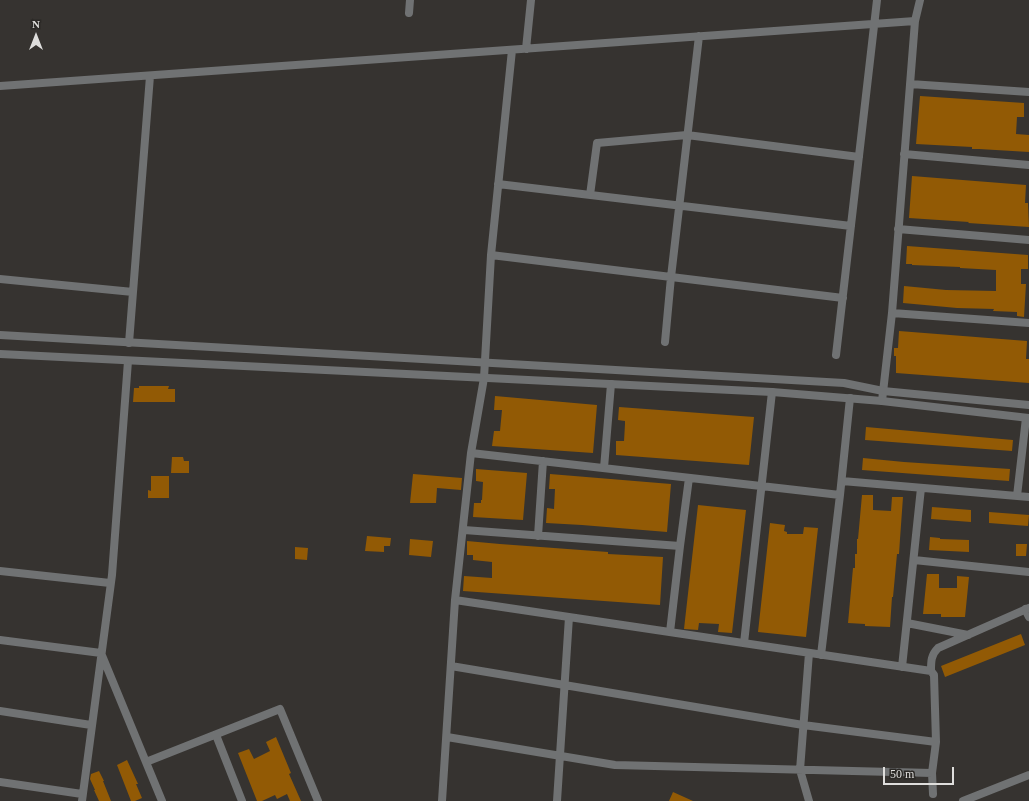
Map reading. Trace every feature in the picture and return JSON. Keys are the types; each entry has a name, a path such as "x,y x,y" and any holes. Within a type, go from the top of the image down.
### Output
{"street":[{"path":"409,13 410,0"},
{"path":"526,49 531,0"},
{"path":"836,355 877,0"},
{"path":"882,401 892,313 915,21 920,0"},
{"path":"0,86 915,21"},
{"path":"664,342 699,36"},
{"path":"442,801 455,600 464,530 471,454 484,378 491,255 512,50"},
{"path":"129,343 150,76"},
{"path":"910,84 1029,92"},
{"path":"590,195 597,143 688,135 859,157"},
{"path":"904,154 1029,165"},
{"path":"498,184 851,226"},
{"path":"898,229 1029,240"},
{"path":"491,255 843,298"},
{"path":"0,279 133,292"},
{"path":"892,313 1029,323"},
{"path":"0,335 844,383 883,391 1029,405"},
{"path":"0,354 772,392 882,401 1027,418 1017,496"},
{"path":"0,782 82,798 110,583 128,361"},
{"path":"604,468 611,384"},
{"path":"744,643 772,392"},
{"path":"821,655 842,481 850,398"},
{"path":"471,454 840,495"},
{"path":"538,536 543,462"},
{"path":"670,632 689,478"},
{"path":"842,481 1029,497"},
{"path":"902,667 921,488"},
{"path":"464,530 680,546"},
{"path":"914,560 1029,572"},
{"path":"0,571 110,583"},
{"path":"455,600 931,671"},
{"path":"933,794 932,773 936,742 934,675 931,671 931,660 934,652 938,648 1028,611"},
{"path":"558,801 569,617"},
{"path":"907,623 968,635"},
{"path":"0,640 101,653"},
{"path":"101,653 162,801"},
{"path":"808,801 800,770 809,653"},
{"path":"451,666 803,725 936,742"},
{"path":"146,762 280,709 318,801"},
{"path":"0,711 91,725"},
{"path":"216,735 242,801"},
{"path":"447,737 615,765 932,773"},
{"path":"963,801 1029,775"}],"building":[{"path":"920,96 1024,103 1024,117 1017,117 1016,134 1029,135 1029,152 916,144"},
{"path":"912,176 1026,185 1025,203 1028,203 1029,227 909,218"},
{"path":"907,246 1028,255 1028,269 1021,269 1021,284 1026,284 1024,317 1017,316 1017,312 993,311 994,309 957,308 903,303 904,286 946,290 996,291 996,270 906,264"},
{"path":"899,331 1027,341 1026,359 1029,359 1029,383 896,373 896,356 894,356 894,348 898,348"},
{"path":"139,386 169,386 168,389 175,389 175,402 133,402 134,388 139,388"},
{"path":"495,396 597,405 593,453 492,446 494,431 500,431 502,410 494,410"},
{"path":"619,407 754,417 749,465 616,455 616,441 624,441 625,421 618,420"},
{"path":"866,427 1013,440 1012,451 865,440"},
{"path":"172,457 183,457 184,461 189,461 189,473 171,473"},
{"path":"863,458 1010,469 1009,481 862,470"},
{"path":"476,469 527,473 523,520 473,517 474,503 481,503 482,500 483,482 476,481"},
{"path":"413,474 462,478 461,490 437,488 436,503 410,503"},
{"path":"550,474 671,484 667,532 546,523 547,508 554,509 555,489 549,489"},
{"path":"151,476 169,476 169,498 148,498 148,490 151,491"},
{"path":"862,495 873,495 873,510 891,511 892,497 903,497 899,554 897,554 890,627 865,626 865,624 848,623 853,568 855,568 855,554 857,554 857,539"},
{"path":"698,505 746,510 732,633 718,632 719,624 699,623 698,630 684,629"},
{"path":"932,507 971,510 971,522 931,519"},
{"path":"989,512 1029,515 1028,526 989,523"},
{"path":"770,523 785,525 784,531 787,532 787,534 803,534 804,527 818,528 806,637 758,632"},
{"path":"367,536 391,538 390,546 384,546 384,552 365,551"},
{"path":"930,537 940,539 969,540 969,552 929,550"},
{"path":"410,539 433,541 431,557 409,555"},
{"path":"467,541 608,552 608,554 663,557 660,605 463,591 464,576 492,578 492,562 473,560 473,555 467,555"},
{"path":"1016,544 1027,544 1026,556 1016,556"},
{"path":"295,547 308,548 307,560 295,559"},
{"path":"927,574 939,574 939,588 957,588 957,576 969,577 965,617 941,617 941,614 923,614"},
{"path":"1021,634 1025,645 945,677 941,666"},
{"path":"276,737 291,773 289,774 301,801 290,801 287,794 277,799 275,795 262,801 257,801 238,753 249,749 254,759 270,751 266,742"},
{"path":"127,760 138,784 136,784 142,798 135,801 131,801 117,765"},
{"path":"99,771 111,801 99,801 94,790 90,779 91,774"},
{"path":"673,792 693,801 669,801"}]}
